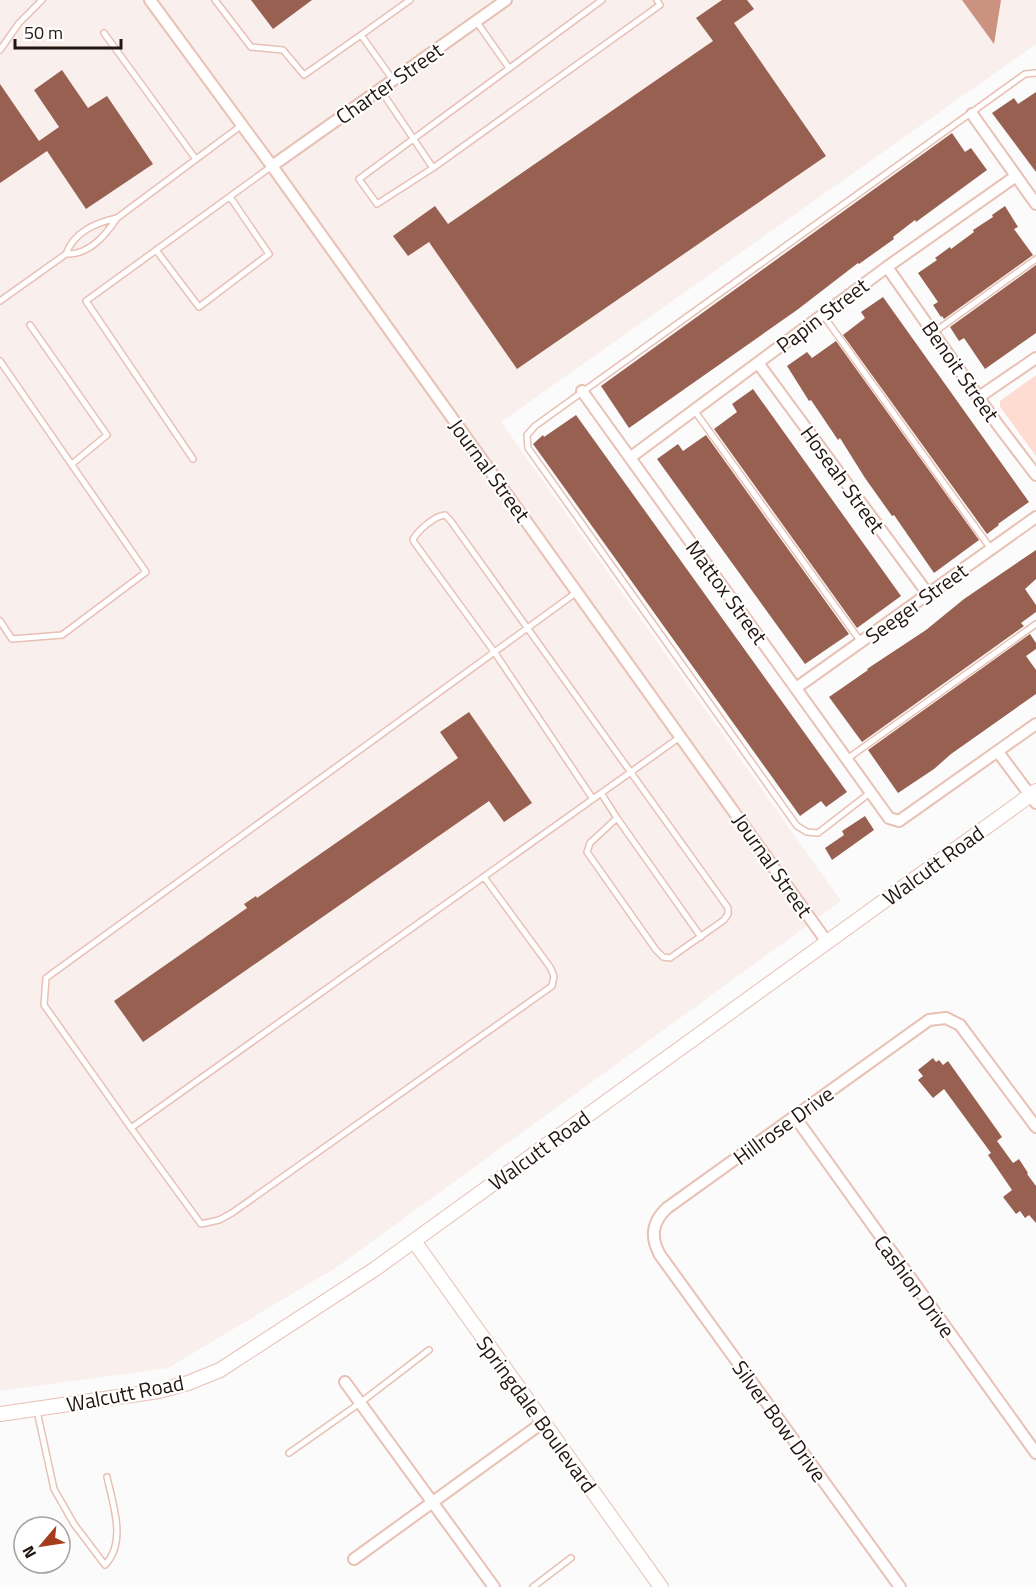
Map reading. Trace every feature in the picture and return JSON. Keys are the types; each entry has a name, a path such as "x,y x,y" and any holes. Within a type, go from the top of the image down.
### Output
{"street":[{"name":"Journal Street","path":"150,0 242,124 827,942"},
{"name":"Charter Street","path":"272,166 506,0"},
{"path":"972,114 1036,204"},
{"name":"Papin Street","path":"631,457 887,267 1016,176"},
{"name":"Benoit Street","path":"887,267 1036,474"},
{"path":"979,397 1036,358"},
{"name":"Hoseah Street","path":"758,363 928,594"},
{"name":"Mattox Street","path":"582,391 889,818 899,821 998,752"},
{"name":"Seeger Street","path":"796,688 1036,517"},
{"path":"1034,797 998,752 1036,724"},
{"name":"Walcutt Road","path":"0,1414 159,1391 220,1370 375,1269 827,942 1034,797"},
{"name":"Hillrose Drive","path":"660,1255 653,1243 654,1229 657,1217 667,1208 929,1020 946,1018 960,1025 1036,1127"},
{"name":"Cashion Drive","path":"795,1117 1036,1454"},
{"name":"Springdale Boulevard","path":"414,1241 661,1587"},
{"name":"Silver Bow Drive","path":"660,1255 900,1587"},
{"path":"345,1382 494,1587"},
{"path":"354,1559 542,1423"}],"lane":[{"path":"0,50 19,23 42,0"},
{"path":"215,0 251,47 283,50 304,75 410,0"},
{"path":"602,0 359,179 377,204 433,168 660,5 657,0"},
{"path":"476,21 509,68"},
{"path":"104,33 195,158"},
{"path":"361,35 393,80"},
{"path":"871,792 818,833 807,832 797,826 528,448 527,435 535,426 582,391 1025,74 1036,73"},
{"path":"380,89 433,168"},
{"path":"66,254 78,254 105,236 117,218 242,124"},
{"path":"193,459 86,301 272,166"},
{"path":"156,250 199,308 269,254 230,197"},
{"path":"0,301 66,254 70,243 83,232 97,223 117,218"},
{"path":"933,333 1036,260"},
{"path":"823,315 991,549"},
{"path":"30,325 107,435 72,464"},
{"path":"0,360 146,572 62,635 12,639 0,621"},
{"path":"694,410 861,642"},
{"path":"593,799 495,652 414,542 413,539 417,534 440,515 445,515 450,520 529,627 728,908 728,914 724,920 670,958 663,957 587,852 590,843 617,819"},
{"path":"484,877 550,967 554,976 552,986 219,1220 201,1224 44,1005 46,978 577,592"},
{"path":"847,759 1036,624"},
{"path":"131,1128 680,736"},
{"path":"601,793 701,937"},
{"path":"289,1453 360,1403 429,1350"},
{"path":"36,1409 54,1489 74,1524 105,1565 113,1557 118,1525 106,1477"},
{"path":"533,1587 571,1558"}],"shaded area":[{"path":"0,0 1036,0 1036,44 501,422 841,901 337,1267 168,1368 0,1391"},
{"path":"962,0 1001,0 994,44"},
{"path":"1036,375 1036,456 1000,407 1000,401"}],"building":[{"path":"251,0 312,0 273,29"},
{"path":"722,0 747,0 754,9 734,23 826,156 517,369 429,242 408,256 393,236 435,206 448,224 713,41 696,18"},
{"path":"62,70 88,108 107,96 153,164 86,209 47,151 0,183 0,84 39,141 59,127 34,90"},
{"path":"1036,92 1036,172 992,113 1014,98 1018,104"},
{"path":"952,133 965,152 971,148 987,170 916,222 915,220 893,237 894,239 858,263 797,310 629,428 601,386"},
{"path":"1005,206 1018,227 1014,229 1033,255 944,319 933,305 938,302 918,273"},
{"path":"1036,265 1036,333 985,369 964,338 959,341 950,327"},
{"path":"883,297 1029,502 987,534 843,335 865,318 861,312"},
{"path":"836,341 979,540 934,573 865,478 840,438 838,440 811,400 809,401 787,366 807,352 812,358"},
{"path":"753,389 901,596 857,628 714,429 737,412 732,404"},
{"path":"576,415 847,792 826,807 821,801 800,816 533,444 543,435 544,437"},
{"path":"706,435 849,634 805,664 657,459 678,444 683,451"},
{"path":"1036,550 1036,579 1025,589 1036,605 1036,612 1021,623 1024,626 862,742 829,697"},
{"path":"1030,634 1036,643 1036,649 1026,656 1036,670 1036,694 898,793 868,750"},
{"path":"469,712 532,803 504,822 489,801 143,1042 114,1001 247,908 244,904 256,896 257,898 458,758 440,732"},
{"path":"865,816 874,830 832,860 825,848 844,835 842,831"},
{"path":"933,1058 936,1062 939,1060 943,1065 948,1061 1002,1137 997,1141 1013,1163 1019,1159 1028,1173 1036,1186 1036,1223 1029,1215 1025,1218 1020,1211 1016,1214 1003,1197 1012,1190 988,1155 991,1153 944,1089 933,1098 918,1080 923,1076 918,1070"}]}
